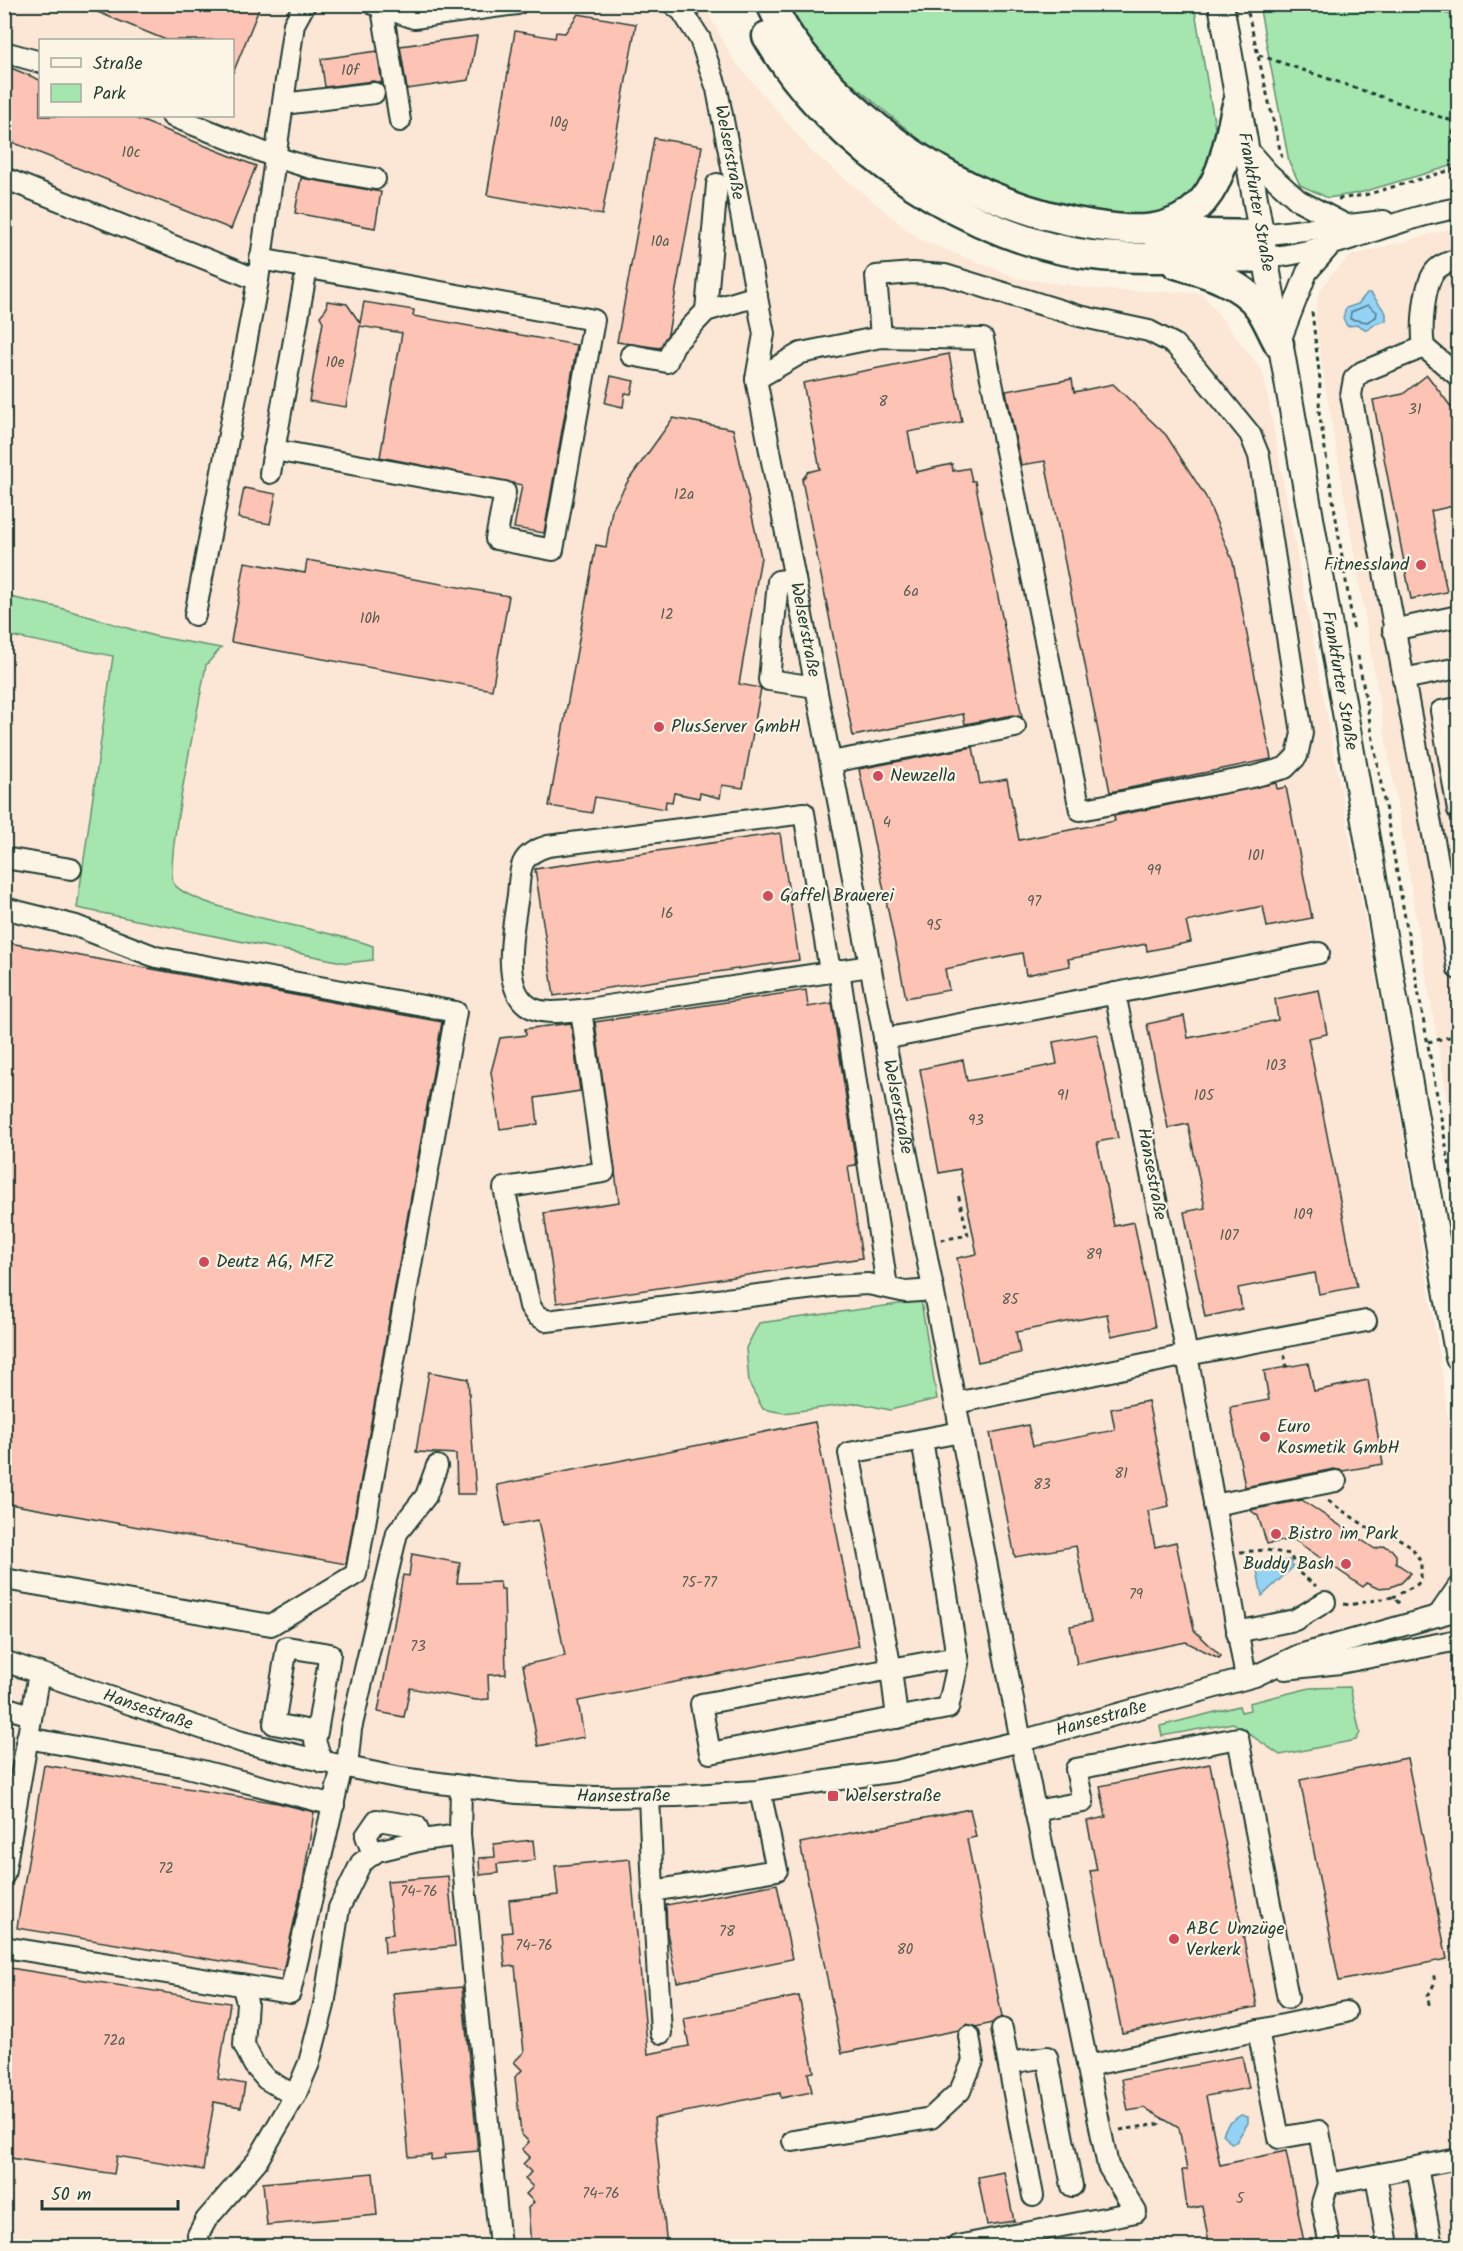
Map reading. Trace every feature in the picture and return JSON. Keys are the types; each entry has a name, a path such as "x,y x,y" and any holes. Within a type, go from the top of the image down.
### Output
{"highway":[{"path":"753,4 764,31 792,76 835,122 873,155 930,196 987,225 1022,239 1101,256 1154,258 1263,247"},
{"path":"771,4 792,43 861,116 900,147 927,164 997,199 1033,212 1121,230 1140,230 1263,247"},
{"path":"1140,230 1162,227 1184,217 1205,199 1216,181 1237,105"},
{"path":"1154,258 1198,270 1248,295 1259,307 1279,344"}],"main road":[{"name":"Frankfurter Straße","path":"1221,4 1458,1358"}],"street":[{"path":"195,615 258,280 294,24 305,4"},
{"path":"400,122 378,6 414,18 442,9 517,4"},
{"name":"Welserstraße","path":"672,4 682,12 700,39 717,89 764,334 756,379 1021,1741 1108,2166 1136,2212 1045,2238"},
{"path":"4,52 39,62"},
{"path":"283,104 374,93"},
{"path":"174,117 275,158 311,168 375,179"},
{"path":"1245,147 1268,173 1298,200 1346,225"},
{"path":"4,178 258,280"},
{"path":"706,311 717,184"},
{"path":"1263,247 1294,255 1328,248 1405,220 1458,208"},
{"path":"1263,247 1346,225 1405,220"},
{"path":"1279,344 1307,272 1328,248"},
{"path":"260,259 594,320 553,550 496,539 505,492 274,450"},
{"path":"1458,259 1437,269 1431,279 1421,332 1424,347 1458,376"},
{"path":"270,473 307,268"},
{"path":"756,379 801,353 881,337 983,339 1080,810 1252,777 1285,768 1297,756 1302,734 1259,456 1250,434 1174,344 1149,331 1079,316 945,275 913,273 876,276 881,337"},
{"path":"632,355 667,362 674,345 706,311 757,296"},
{"path":"1424,347 1362,372 1354,379 1351,395 1458,969"},
{"path":"795,579 778,581 769,680 816,687"},
{"path":"1393,630 1458,616"},
{"path":"1403,679 1458,668"},
{"path":"1458,708 1441,711 1458,810"},
{"path":"831,762 1015,727"},
{"path":"870,966 835,971 581,1010 543,1011 528,1007 518,996 513,982 511,946 523,863 534,850 548,846 804,813 835,971 887,1287"},
{"path":"4,858 71,869"},
{"path":"4,908 76,926 156,957 456,1012 356,1574 271,1625 4,1579"},
{"path":"884,1040 1320,953"},
{"name":"Hansestraße","path":"1115,993 1246,1678"},
{"path":"581,1010 604,1172 526,1182 504,1188 530,1306 536,1315 547,1321 831,1286 868,1284 906,1292 933,1290"},
{"path":"956,1403 1366,1320"},
{"path":"897,1718 891,1669 849,1453 962,1432"},
{"path":"922,1439 958,1663 948,1708 710,1753 701,1704 957,1657"},
{"path":"4,1947 290,1993 345,1767 351,1729 397,1533 426,1496 437,1466"},
{"path":"1214,1505 1328,1483"},
{"path":"1438,1616 1458,1587"},
{"path":"1237,1632 1295,1620 1326,1597"},
{"name":"Hansestraße","path":"4,1661 242,1742 345,1767 462,1787 595,1797 649,1796 760,1791 851,1779 1021,1741 1246,1678 1268,1671 1299,1655 1458,1610"},
{"name":"Hansestraße","path":"1268,1671 1340,1663 1458,1640"},
{"path":"4,1875 10,1803 27,1738 39,1673"},
{"path":"4,1707 31,1715"},
{"path":"316,1732 315,1741 322,1762"},
{"path":"27,1738 183,1766 334,1805"},
{"path":"1035,1811 1083,1802 1076,1769 1238,1738 1288,1998"},
{"path":"462,1787 460,1835 500,2247"},
{"path":"653,1891 777,1870 760,1791"},
{"path":"649,1796 661,2033"},
{"path":"373,1854 366,1836 377,1820 416,1826 422,1840"},
{"path":"199,2247 198,2235 206,2220 257,2161 295,2096 309,2063 324,2005 339,1908 361,1863 373,1854 422,1840 460,1835"},
{"path":"242,1985 248,2002 244,2045 254,2065 266,2079 295,2096"},
{"path":"1087,2066 1346,2012"},
{"path":"1002,2029 1033,2196"},
{"path":"1258,2030 1279,2139 1318,2132 1329,2184 1322,2203 1329,2247"},
{"path":"793,2141 931,2118 960,2091 973,2061 969,2036"},
{"path":"1009,2063 1047,2056 1072,2186"},
{"path":"1329,2184 1458,2158"},
{"path":"1417,2167 1432,2247"},
{"path":"1376,2175 1388,2247"},
{"path":"957,2247 1045,2238"}],"path":[{"path":"1246,4 1282,161"},
{"path":"1257,55 1458,123 1452,135 1453,143"},
{"path":"1331,200 1365,195 1458,168"},
{"path":"1302,285 1316,290 1312,325 1320,380 1318,411 1355,637"},
{"path":"1357,648 1458,1212"},
{"path":"1428,1042 1458,1035"},
{"path":"924,1242 968,1235 958,1194"},
{"path":"1223,1552 1266,1550 1290,1554 1298,1572 1326,1597 1349,1605 1392,1597 1418,1584 1422,1570 1418,1555 1396,1537 1376,1533 1325,1500 1328,1483"},
{"path":"1392,1597 1403,1607"},
{"path":"1429,2005 1428,1996 1436,1982 1433,1972"},
{"path":"1101,2133 1159,2124 1163,2118"}],"shaded area":[{"path":"5,5 704,5 732,58 811,151 919,239 1017,278 1103,290 1202,293 1263,372 1387,1038 1440,1359 1458,1496 1458,1561 1451,1576 1458,1674 1458,2246 5,2246"},
{"path":"1458,227 1458,1162 1317,336 1316,311 1319,293 1330,276 1350,256"}],"green space":[{"path":"785,5 1194,5 1216,133 1212,164 1199,190 1179,206 1156,218 1111,217 1060,207 996,187 943,159 834,69 815,50"},
{"path":"1259,5 1417,5 1458,17 1458,164 1359,193 1328,198 1300,185 1289,162"},
{"path":"5,596 57,607 154,636 221,648 206,665 178,816 172,871 174,884 186,894 208,903 373,946 373,960 347,963 77,908 113,656 5,635"},
{"path":"921,1301 937,1399 890,1410 858,1403 784,1413 763,1409 749,1383 746,1348 759,1323"},
{"path":"1350,1687 1360,1733 1356,1740 1280,1755 1233,1723 1162,1736 1160,1726 1239,1706 1241,1712 1250,1710 1249,1703 1310,1688"}],"water":[{"path":"1367,293 1371,293 1386,313 1386,321 1377,323 1367,330 1358,325 1347,326 1343,318 1346,308 1358,304"},
{"path":"1290,1560 1293,1567 1262,1596 1256,1565"},
{"path":"1241,2115 1248,2117 1248,2123 1236,2142 1231,2143 1222,2134 1229,2123"}],"building":[{"path":"78,4 261,4 234,71 234,39 164,39"},
{"path":"578,14 636,24 602,215 487,195 515,31 555,38 556,32 565,33"},
{"path":"477,36 469,80 407,89 400,46"},
{"path":"377,51 382,83 373,81 325,87 321,59"},
{"path":"4,65 39,80 39,117 133,117 256,166 231,229 4,139"},
{"path":"654,138 702,146 668,334 660,348 617,342"},
{"path":"301,178 381,192 375,228 295,213"},
{"path":"327,301 347,304 360,323 364,302 414,310 413,316 577,345 544,533 514,528 522,485 380,457 402,333 360,326 346,407 309,401 323,322 320,316 326,309"},
{"path":"949,354 962,422 908,432 916,472 952,464 953,471 969,468 972,481 975,481 1022,717 1013,715 965,724 963,714 853,736 802,480 808,472 820,469 803,383"},
{"path":"1427,375 1458,416 1458,502 1453,506 1431,511 1447,592 1411,599 1373,400 1403,394"},
{"path":"611,376 634,381 631,394 625,393 623,407 605,403"},
{"path":"1072,379 1074,392 1113,384 1166,435 1206,497 1233,562 1271,759 1110,792 1045,461 1021,465 1006,391"},
{"path":"673,418 733,429 761,557 739,684 761,688 743,788 722,785 720,798 700,793 699,798 674,793 672,802 666,801 665,809 595,797 592,813 549,806 596,545 606,547 612,510 628,481"},
{"path":"244,488 276,494 270,524 238,518"},
{"path":"307,560 509,596 492,690 231,642 245,562 305,573"},
{"path":"973,747 980,784 1007,779 1019,840 1115,821 1114,816 1276,783 1277,789 1286,787 1312,918 1267,927 1263,906 1186,922 1191,942 1147,951 1146,944 1068,959 1070,966 1026,975 1022,953 945,969 949,990 906,998 859,769"},
{"path":"780,833 799,960 554,996 535,869"},
{"name":"Deutz AG, MFZ","path":"4,942 442,1022 346,1564 4,1503"},
{"path":"806,990 808,1007 832,1003 856,1165 848,1166 862,1258 557,1303 544,1213 619,1202 595,1022"},
{"path":"1319,990 1327,1034 1308,1038 1357,1287 1319,1294 1315,1273 1238,1288 1242,1309 1205,1317 1184,1212 1205,1208 1188,1124 1168,1128 1147,1024 1184,1016 1188,1038 1278,1020 1275,999"},
{"path":"571,1023 580,1091 535,1098 538,1124 500,1129 491,1072 500,1038 526,1035 525,1029"},
{"path":"1097,1034 1118,1138 1097,1142 1114,1226 1134,1222 1155,1327 1111,1336 1107,1314 1016,1332 1020,1353 978,1362 957,1258 977,1254 960,1169 939,1173 920,1069 963,1060 967,1081 1012,1073 1057,1064 1053,1042"},
{"path":"1308,1363 1314,1391 1368,1380 1383,1464 1343,1471 1334,1469 1245,1487 1230,1407 1269,1400 1264,1371"},
{"path":"429,1372 468,1379 476,1494 457,1494 456,1454 416,1452"},
{"path":"1148,1401 1169,1506 1148,1511 1155,1547 1176,1542 1194,1630 1221,1656 1219,1658 1186,1642 1077,1664 1070,1626 1091,1622 1076,1546 1015,1557 990,1433 1028,1425 1033,1446 1115,1430 1111,1409"},
{"path":"815,1422 859,1646 578,1701 584,1737 538,1746 523,1665 565,1656 538,1520 505,1526 497,1485"},
{"path":"1302,1500 1375,1549 1384,1546 1391,1549 1396,1555 1396,1563 1411,1573 1401,1583 1390,1587 1377,1588 1366,1583 1363,1587 1293,1539 1267,1544 1258,1516 1250,1510"},
{"path":"412,1554 460,1563 457,1583 500,1582 501,1589 504,1589 506,1674 488,1675 489,1699 476,1700 410,1688 404,1717 378,1712 403,1575 409,1576"},
{"path":"1407,1758 1447,1959 1339,1981 1300,1780"},
{"name":"ABC Umzüge Verkerk","path":"1210,1764 1257,2007 1122,2033 1090,1871 1097,1870 1087,1821 1106,1817 1100,1786"},
{"path":"44,1765 278,1803 314,1812 303,1882 283,1971 17,1928"},
{"path":"970,1809 976,1837 967,1839 1002,2017 992,2023 976,2027 967,2024 959,2030 842,2053 800,1843"},
{"path":"533,1840 535,1860 497,1864 498,1873 480,1875 479,1858 495,1857 494,1844"},
{"path":"630,1859 648,2054 689,2046 684,2019 799,1996 814,2072 808,2073 812,2092 781,2098 780,2093 654,2118 667,2247 531,2247 528,2208 534,2202 526,2194 533,2187 525,2179 531,2172 523,2164 530,2157 522,2149 529,2142 521,2134 515,2077 522,2070 514,2062 524,2052 515,1966 505,1967 502,1933 512,1932 509,1900 558,1895 555,1866"},
{"path":"448,1876 455,1946 385,1953 384,1935 393,1934 387,1881"},
{"path":"777,1884 792,1959 677,1982 667,1932 666,1905"},
{"path":"10,1968 230,2003 218,2079 245,2084 241,2107 214,2102 203,2170 117,2156 114,2174 4,2157 4,2002"},
{"path":"462,1987 478,2151 445,2154 446,2158 431,2160 431,2155 409,2157 393,1993"},
{"path":"1242,2056 1249,2088 1206,2096 1220,2165 1286,2151 1305,2247 1210,2247 1202,2206 1187,2209 1182,2170 1187,2170 1179,2128 1145,2108 1128,2111 1122,2079"},
{"path":"1004,2172 1014,2221 987,2225 978,2177"},
{"path":"373,2173 377,2215 267,2225 263,2183"}],"place":[{"name":"Fitnessland","path":"1421,565"},
{"name":"PlusServer GmbH","path":"659,727"},
{"name":"Newzella","path":"878,776"},
{"name":"Gaffel Brauerei","path":"768,896"},
{"name":"Deutz AG, MFZ","path":"204,1262"},
{"name":"Euro Kosmetik GmbH","path":"1265,1437"},
{"name":"Bistro im Park","path":"1276,1534"},
{"name":"Buddy Bash","path":"1346,1564"},
{"name":"Welserstraße","path":"833,1796"},
{"name":"ABC Umzüge Verkerk","path":"1174,1939"}]}
